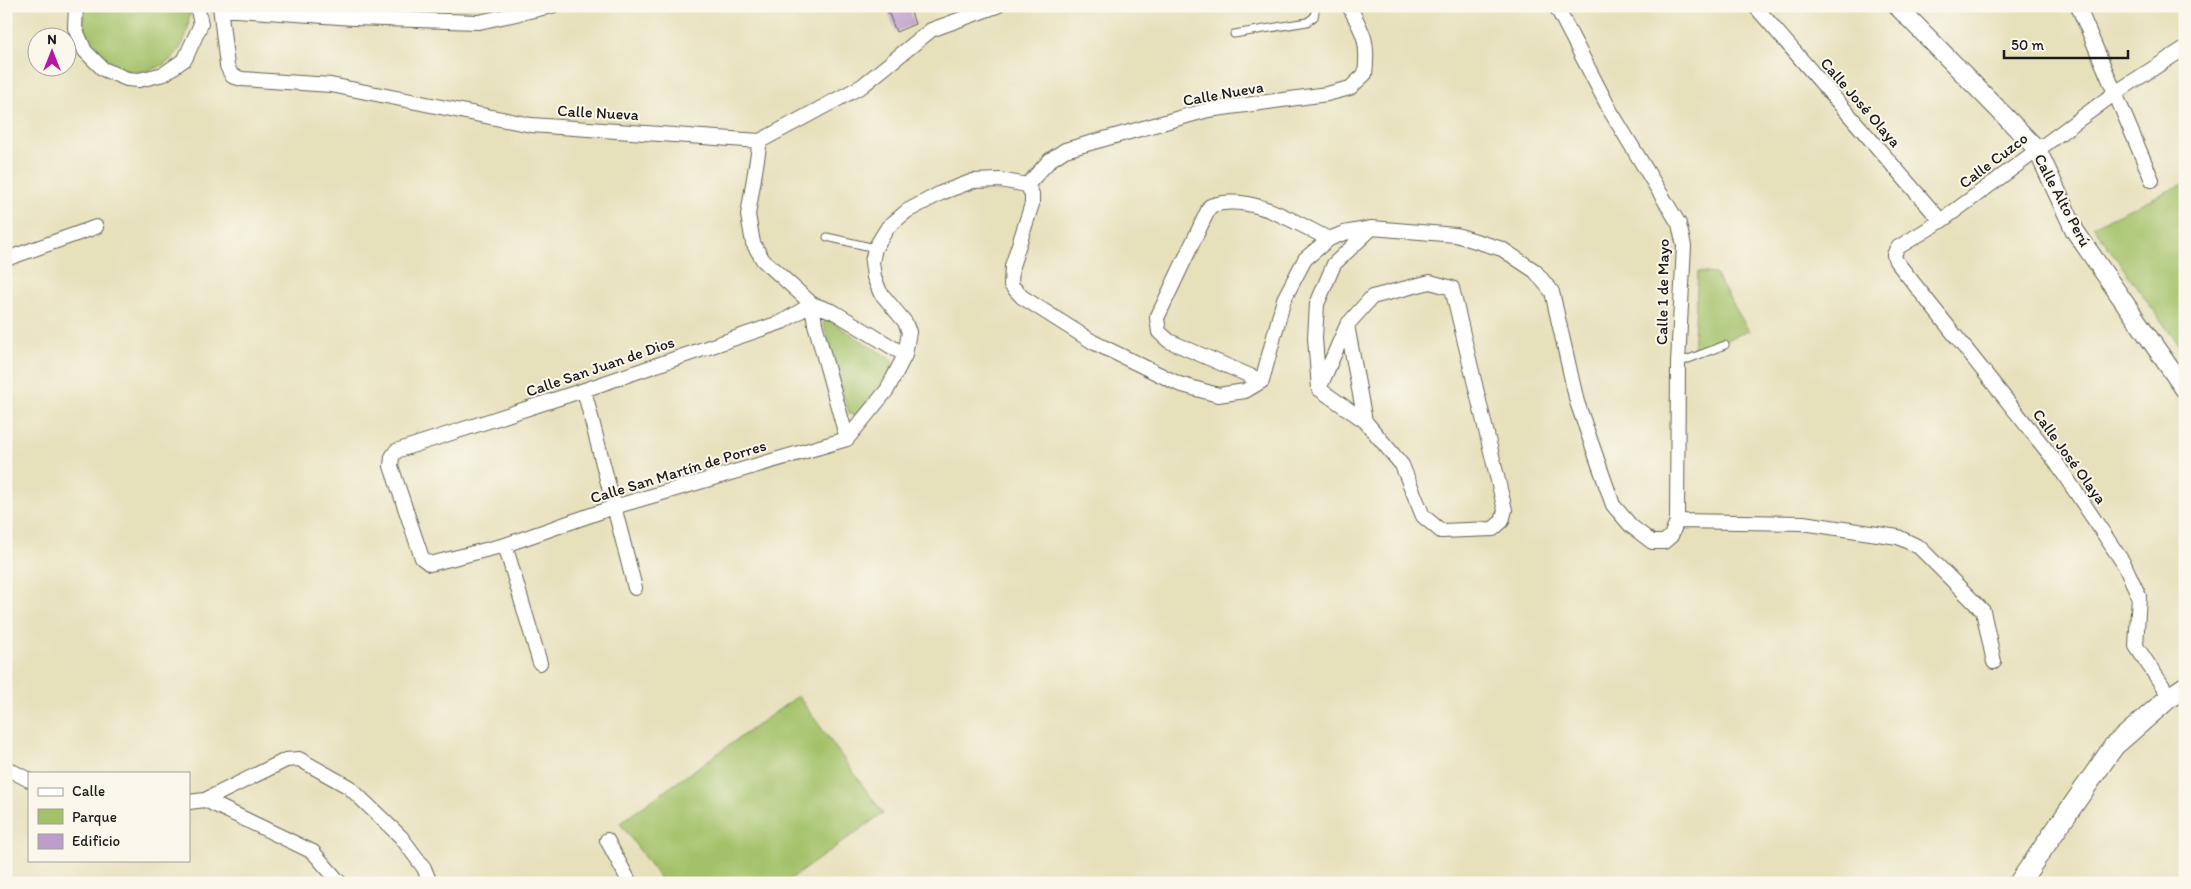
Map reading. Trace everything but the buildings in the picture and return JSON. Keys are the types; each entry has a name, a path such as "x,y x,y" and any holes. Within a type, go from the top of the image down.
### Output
{"main road":[{"path":"2019,883 2114,746 2177,692"},
{"path":"2034,883 2071,809"}],"street":[{"path":"76,6 75,28 85,51 103,69 127,79 139,80 164,74 185,59 201,24 198,6"},
{"path":"325,6 354,18"},
{"path":"220,8 354,18 479,22 552,6"},
{"path":"905,355 834,312 812,304 763,260 752,243 748,215 760,141 862,86 931,30 997,6"},
{"name":"Calle Nueva","path":"1027,185 1050,160 1065,150 1208,110 1326,94 1350,88 1365,74 1368,53 1364,33 1349,6"},
{"name":"Calle 1 de Mayo","path":"1556,6 1611,112 1679,224 1684,246 1678,363 1677,520"},
{"name":"Calle José Olaya","path":"1755,6 1941,221"},
{"name":"Calle Alto Perú","path":"1897,6 2037,149 2075,230 2185,390"},
{"path":"2078,6 2152,180"},
{"name":"Calle Nueva","path":"220,8 227,66 232,76 242,79 331,85 531,125 760,141"},
{"name":"Calle Cuzco","path":"1894,254 1897,248 1941,221 2115,93 2185,48"},
{"path":"847,439 887,390 905,355 909,332 905,322 880,292 874,277 872,262 875,248 888,227 907,211 941,193 972,181 1000,180 1027,185 1032,194 1032,204 1012,266 1011,285 1022,297 1093,342 1179,384 1218,395 1245,391 1262,381 1284,299 1305,259 1329,239 1344,233 1372,228 1456,235 1502,249 1534,271 1552,292 1577,402 1614,505 1631,526 1652,542 1664,542 1671,536 1677,520 1803,523 1898,538 1920,547 1984,611 1994,662"},
{"path":"1262,381 1170,341 1159,332 1157,318 1206,214 1210,206 1224,201 1261,207 1329,239"},
{"path":"6,260 96,227"},
{"path":"1320,388 1347,325 1372,297 1430,282 1452,288 1505,510 1502,520 1492,529 1441,532 1423,516 1402,465 1365,421 1320,388 1315,338 1317,304 1334,264 1372,228"},
{"name":"Calle José Olaya","path":"1894,254 1896,261 2055,460 2124,564 2139,596 2136,646 2177,692"},
{"path":"812,304 815,324 847,439"},
{"name":"Calle San Juan de Dios","path":"422,558 391,466 392,457 396,451 584,390 782,322 812,304"},
{"path":"1347,325 1365,421"},
{"path":"584,390 635,588"},
{"name":"Calle San Martín de Porres","path":"422,558 430,564 505,545 614,507 847,439"},
{"path":"505,545 540,663"},
{"path":"190,802 205,800 286,760 299,759 350,787 401,837 424,868 430,883"},
{"path":"6,768 28,779"},
{"path":"205,800 313,852 340,883"},
{"path":"607,840 628,882"}],"lane":[{"path":"1234,34 1307,22 1314,17 1316,6"},
{"path":"827,237 875,248"},
{"path":"1678,363 1725,345"}],"green space":[{"path":"84,6 189,6 186,36 173,57 155,68 134,72 113,67 96,54 85,33"},
{"path":"2185,183 2185,354 2093,226"},
{"path":"1698,272 1715,274 1749,331 1693,352"},
{"path":"827,319 892,360 893,368 856,416 849,413 823,323"},
{"path":"798,696 883,813 785,883 663,883 620,823"}]}
